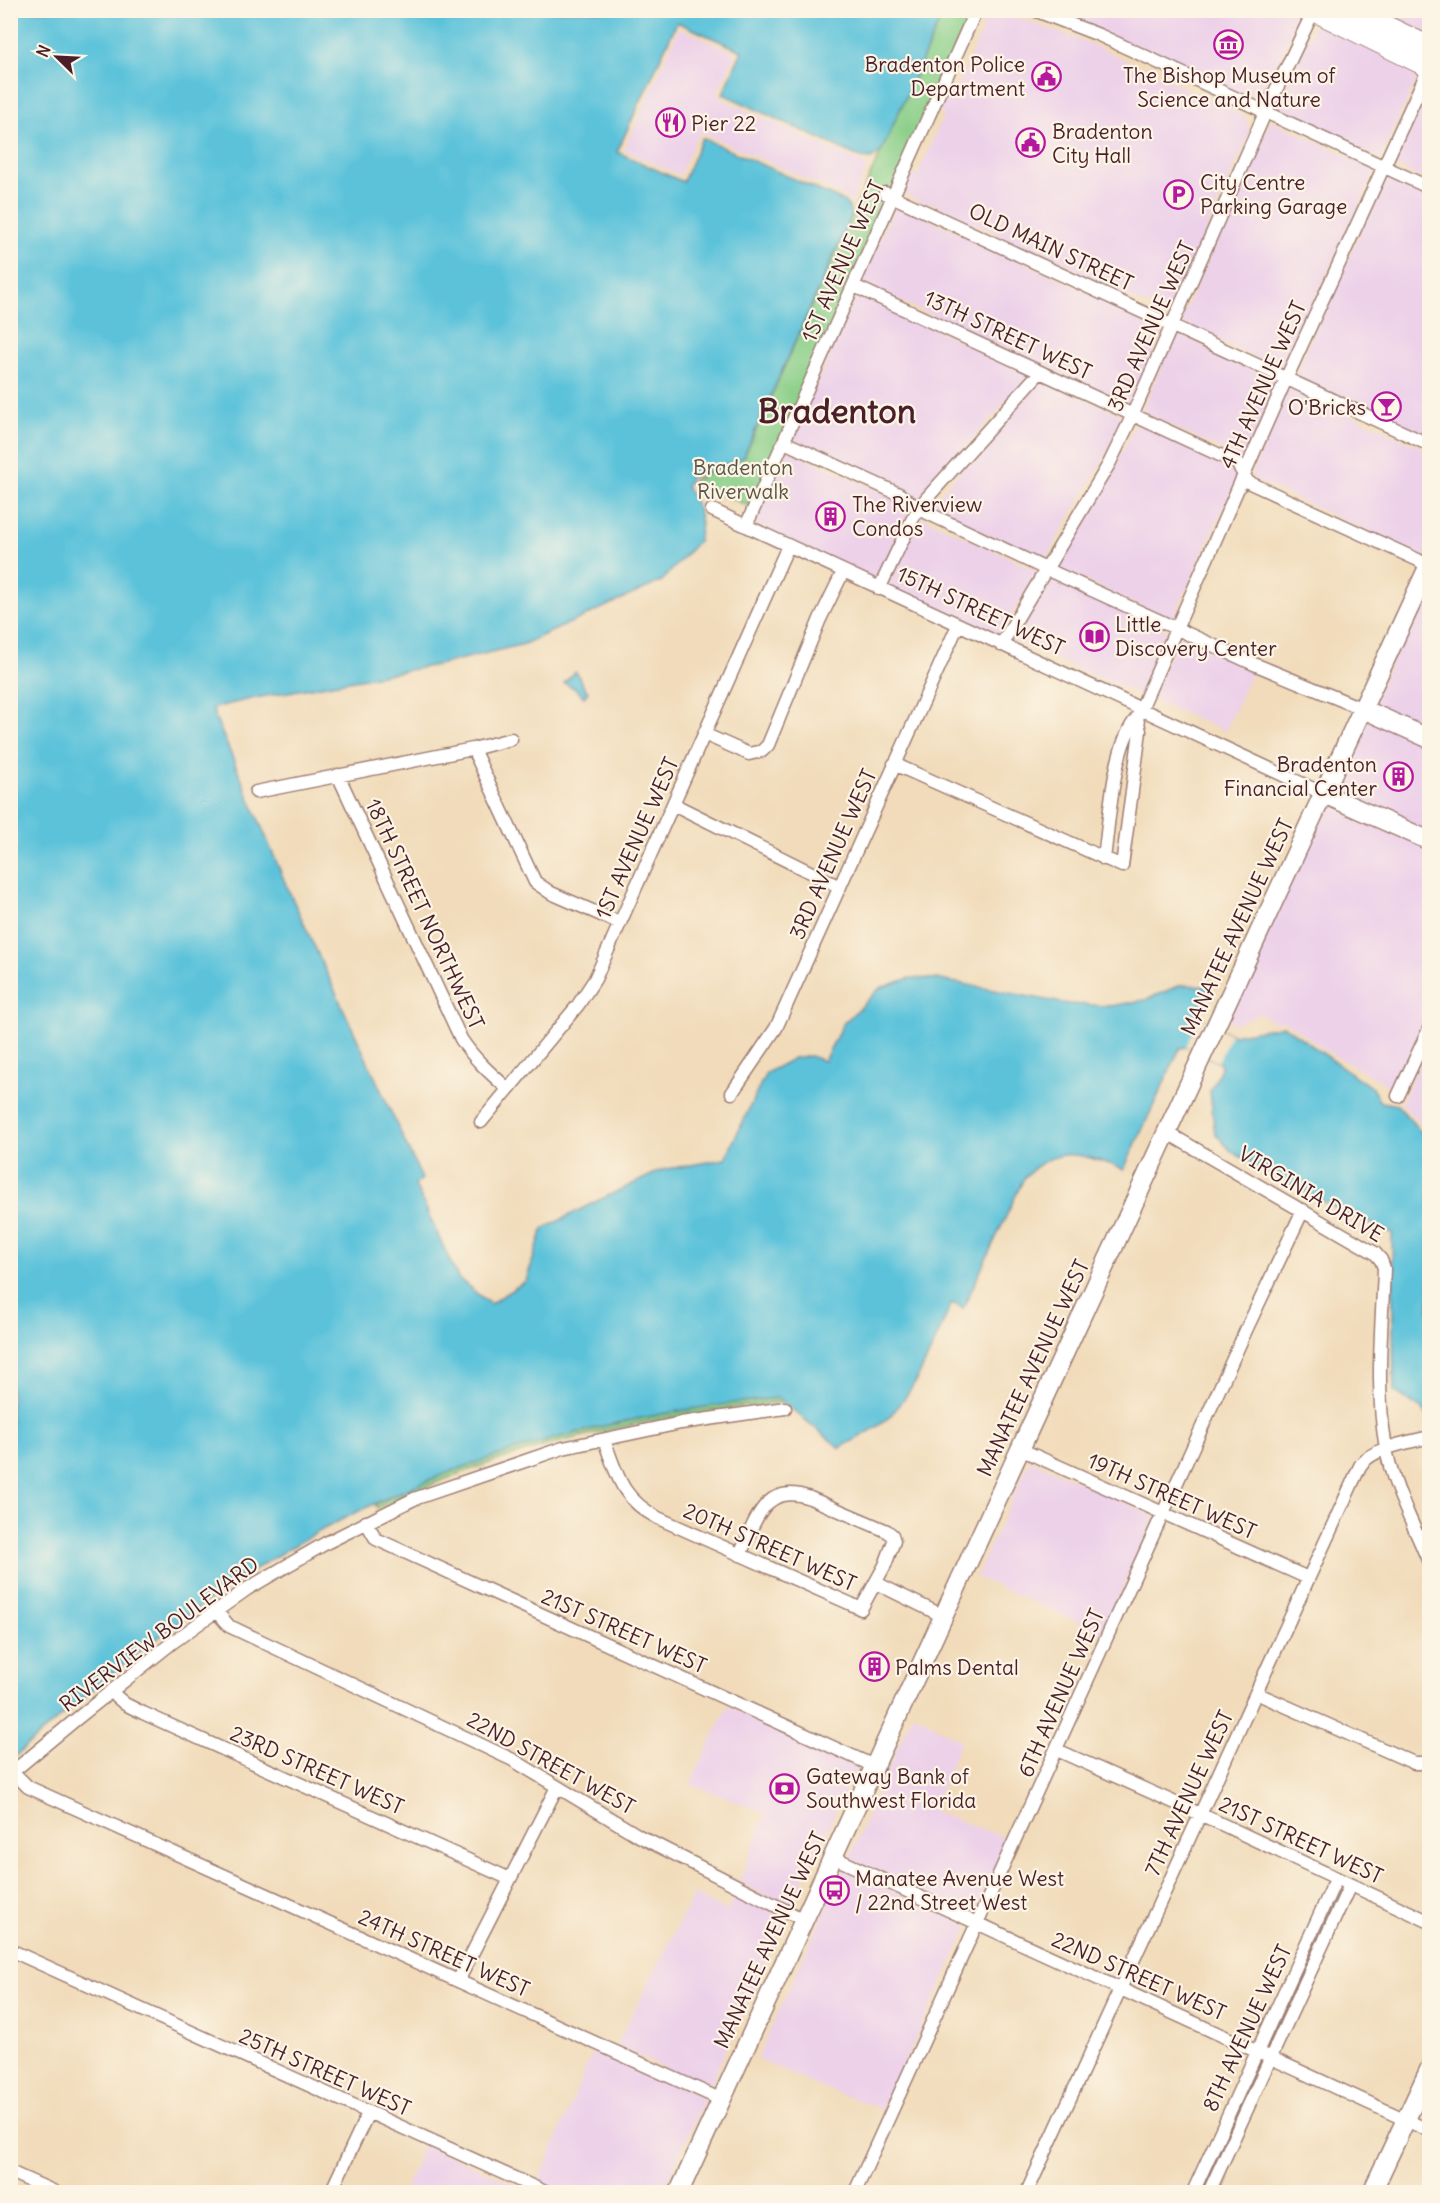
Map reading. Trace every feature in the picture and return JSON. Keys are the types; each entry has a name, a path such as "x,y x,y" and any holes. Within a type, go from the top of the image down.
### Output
{"main road":[{"path":"1353,10 1430,47"},
{"path":"1313,11 1429,68"},
{"name":"MANATEE AVENUE WEST","path":"679,2193 1166,1132 1429,566"},
{"path":"1363,709 1430,739"},
{"name":"15TH STREET WEST","path":"1324,794 1430,841"},
{"path":"1372,2193 1430,2068"}],"street":[{"name":"1ST AVENUE WEST","path":"746,526 854,286 889,195 976,10"},
{"path":"1034,10 1099,35 1430,188"},
{"name":"3RD AVENUE WEST","path":"1001,645 1109,464 1265,113 1313,11"},
{"name":"4TH AVENUE WEST","path":"1113,862 1119,754 1130,726 1138,714 1286,379 1429,68"},
{"name":"OLD MAIN STREET","path":"889,195 1173,324 1430,445"},
{"name":"13TH STREET WEST","path":"854,286 1237,463 1248,482 1429,566"},
{"path":"879,589 919,509 1040,372"},
{"path":"784,442 899,494 919,509 1046,569 1254,664 1363,709"},
{"name":"15TH STREET WEST","path":"712,510 1001,645 1138,714 1324,794"},
{"name":"1ST AVENUE WEST","path":"481,1122 582,999 595,979 788,546"},
{"path":"704,734 749,754 762,751 768,745 820,619 843,572"},
{"name":"3RD AVENUE WEST","path":"732,1093 776,1028 958,625"},
{"name":"4TH AVENUE WEST","path":"1113,862 1140,731 1138,714"},
{"path":"256,792 473,749 511,739"},
{"path":"473,749 535,882 551,893 620,923"},
{"path":"894,765 1113,862"},
{"name":"18TH STREET NORTHWEST","path":"338,776 461,1039 487,1071 508,1089"},
{"path":"673,804 840,887"},
{"path":"1398,1096 1430,1027"},
{"name":"VIRGINIA DRIVE","path":"1166,1132 1303,1210 1375,1253 1382,1260 1384,1268 1381,1391 1386,1449 1394,1477 1430,1565"},
{"name":"6TH AVENUE WEST","path":"855,2193 1303,1210"},
{"name":"RIVERVIEW BOULEVARD","path":"12,1773 111,1692 216,1611 270,1575 366,1522 414,1499 563,1448 681,1423 785,1408"},
{"name":"7TH AVENUE WEST","path":"1027,2193 1360,1466 1372,1455 1386,1449 1430,1437"},
{"name":"20TH STREET WEST","path":"604,1440 621,1486 638,1505 658,1518 861,1609 876,1583 943,1616"},
{"name":"19TH STREET WEST","path":"1020,1449 1308,1578"},
{"path":"740,1555 762,1508 781,1495 797,1493 892,1535 893,1546 876,1583"},
{"name":"21ST STREET WEST","path":"366,1522 376,1539 874,1766"},
{"name":"22ND STREET WEST","path":"216,1611 229,1626 239,1632 476,1741 523,1765 639,1836 804,1920"},
{"name":"23RD STREET WEST","path":"111,1692 125,1704 143,1713 510,1879"},
{"path":"1256,1693 1414,1763 1430,1763"},
{"name":"21ST STREET WEST","path":"1057,1750 1430,1922"},
{"name":"24TH STREET WEST","path":"12,1773 27,1787 722,2100"},
{"path":"459,1981 557,1787"},
{"name":"22ND STREET WEST","path":"833,1857 1430,2131"},
{"name":"8TH AVENUE WEST","path":"1193,2193 1336,1879"},
{"name":"8TH AVENUE WEST","path":"1209,2193 1350,1885"},
{"name":"25TH STREET WEST","path":"10,1950 545,2193"},
{"path":"331,2193 368,2113"},
{"path":"10,2172 55,2193"}],"shaded area":[{"path":"1294,10 1296,21 1266,91 1258,94 1244,89 1240,94 1044,11"},
{"path":"984,11 998,11 1091,44 1240,114 1248,121 1249,135 1171,309 1168,311 1161,311 1079,276 1077,270 1056,260 1050,262 998,238 996,233 978,225 972,227 958,220 958,216 929,202 923,204 905,194 904,184 909,173 917,176 944,114 938,110 942,99 951,101 984,26 977,22"},
{"path":"1366,11 1429,11 1429,41"},
{"path":"1317,19 1421,70 1380,159 1275,110"},
{"path":"679,28 736,53 718,92 720,98 868,164 852,203 838,193 703,133 697,136 680,175 624,150"},
{"path":"1429,80 1429,182 1391,164"},
{"path":"1271,120 1376,169 1282,371 1180,322"},
{"path":"1387,174 1429,194 1429,439 1294,376"},
{"path":"896,204 1165,327 1130,407 861,283"},
{"path":"857,293 1031,374 917,501 792,439"},
{"path":"1176,332 1278,381 1243,462 1239,458 1141,412"},
{"path":"1042,379 1126,417 1044,562 928,507"},
{"path":"1289,386 1429,451 1429,549 1425,558 1252,478"},
{"path":"1137,422 1233,467 1238,475 1172,621 1055,567 1114,467"},
{"path":"787,449 896,499 911,510 876,581 754,524"},
{"path":"921,516 1038,571 1000,635 887,587"},
{"path":"1049,576 1167,630 1140,695 1011,640"},
{"path":"1429,578 1429,733 1371,707"},
{"path":"1178,635 1253,669 1225,731 1151,699"},
{"path":"1366,717 1429,745 1429,835 1332,791"},
{"path":"1327,801 1429,846 1429,1013 1392,1093 1386,1084 1328,1052 1285,1021 1275,1022 1260,1014 1235,1024 1226,1018"},
{"path":"1429,1042 1429,1134 1401,1103"},
{"path":"1030,1460 1155,1516 1103,1633 976,1577"},
{"path":"728,1706 858,1765 790,1908 739,1882 766,1813 690,1784"},
{"path":"913,1713 961,1741 931,1810 1009,1839 974,1916 849,1858"},
{"path":"844,1868 969,1926 882,2109 813,2084 757,2059"},
{"path":"735,1892 785,1918 709,2088 616,2046 694,1894 727,1912"},
{"path":"592,2053 606,2053 705,2098 662,2192 558,2192 538,2184"},
{"path":"423,2144 532,2192 404,2192"}],"green space":[{"name":"Bradenton Riverwalk","path":"944,11 972,11 754,508 691,482 746,452"},
{"path":"778,1398 783,1402 706,1411 594,1433 520,1453 470,1470 377,1508 375,1504 463,1466 551,1439 663,1414"}],"water":[{"path":"11,11 944,11 881,152 871,159 862,158 723,94 742,51 677,22 617,152 683,182 702,138 843,201 849,207 851,216 743,458 690,478 686,486 698,509 701,524 698,541 662,581 524,644 442,664 255,698 213,708 214,714 287,887 422,1179 415,1185 458,1278 490,1304 526,1281 543,1229 662,1170 725,1159 766,1073 794,1058 810,1056 824,1061 843,1024 880,988 910,978 936,979 1068,1004 1111,1006 1145,1000 1180,985 1209,986 1196,1015 1233,1035 1284,1026 1372,1088 1380,1102 1397,1105 1429,1141 1429,1422 1425,1411 1394,1391 1392,1233 1341,1211 1232,1152 1215,1133 1210,1091 1221,1068 1220,1063 1186,1047 1180,1048 1124,1169 1096,1159 1071,1155 1048,1159 1024,1178 963,1308 952,1303 909,1392 888,1418 871,1430 840,1448 778,1398 709,1406 574,1433 507,1452 442,1475 378,1502 317,1533 225,1589 131,1659 11,1760"},
{"path":"575,672 588,692 584,697 576,689 564,683"}],"pier":[{"path":"1200,1017 1231,1034 1218,1062 1186,1047"}],"place":[{"name":"The Bishop Museum of Science and Nature","path":"1229,44"},
{"name":"Bradenton Police Department","path":"1046,76"},
{"name":"Pier 22","path":"670,123"},
{"name":"Bradenton City Hall","path":"1031,143"},
{"name":"City Centre Parking Garage","path":"1179,194"},
{"name":"O'Bricks","path":"1387,407"},
{"name":"The Riverview Condos","path":"831,516"},
{"name":"Little Discovery Center","path":"1094,636"},
{"name":"Bradenton Financial Center","path":"1398,776"},
{"name":"Palms Dental","path":"874,1667"},
{"name":"Gateway Bank of Southwest Florida","path":"785,1788"},
{"name":"Manatee Avenue West / 22nd Street West","path":"834,1890"}],"district":[{"name":"Bradenton","path":"837,411"}]}
